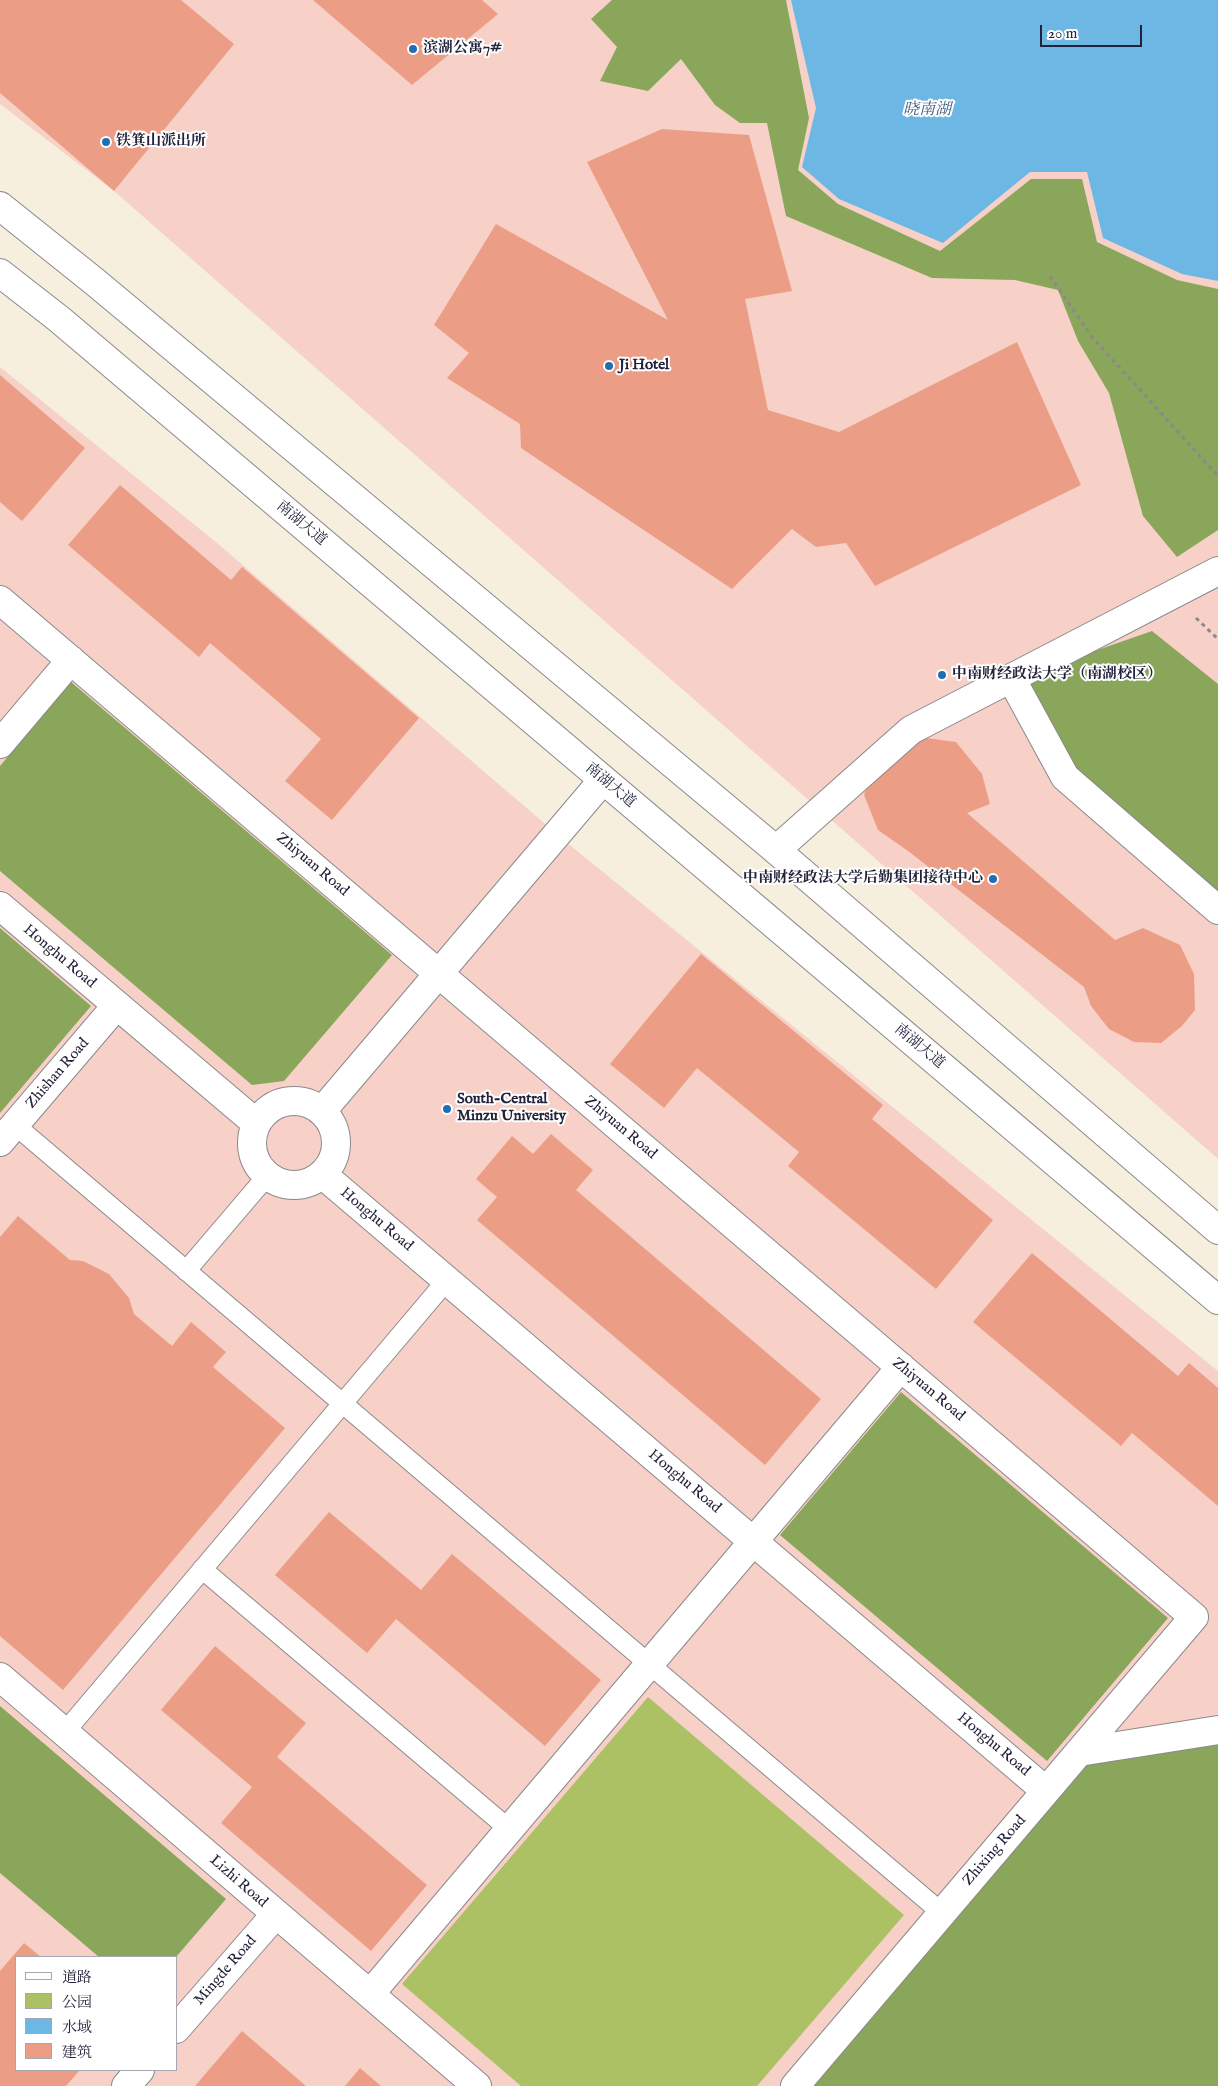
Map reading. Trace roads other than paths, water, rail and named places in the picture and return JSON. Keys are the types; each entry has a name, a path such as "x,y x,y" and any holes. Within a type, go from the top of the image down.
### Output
{"street":[{"path":"0,206 95,282 776,850 1218,1230"},
{"name":"南湖大道","path":"0,273 59,319 1218,1300"},
{"path":"776,850 911,730 1218,571"},
{"name":"Zhiyuan Road","path":"0,600 1194,1617"},
{"path":"0,744 71,660"},
{"path":"1012,678 1065,777 1218,910"},
{"path":"322,1111 603,780"},
{"name":"Honghu Road","path":"0,906 256,1124"},
{"name":"Zhishan Road","path":"7,1133 117,1006"},
{"path":"292,1101 307,1102 322,1111 330,1121 335,1134 336,1149 331,1163 322,1174 310,1182 295,1185 280,1183 267,1176 258,1165 252,1151 252,1137 256,1124 266,1111 278,1104 292,1101"},
{"name":"Honghu Road","path":"322,1174 1046,1791"},
{"path":"370,1994 901,1367"},
{"name":"Zhixing Road","path":"795,2086 1194,1617"},
{"name":"Lizhi Road","path":"0,1677 477,2086"},
{"path":"1080,1752 1218,1730"},
{"name":"Mingde Road","path":"178,2027 276,1914"},
{"path":"126,2086 139,2071"}],"lane":[{"path":"7,1133 186,1271 942,1914"},
{"path":"186,1271 267,1176"},
{"path":"64,1733 447,1280"},
{"path":"202,1570 509,1829"}],"water":[{"name":"晓南湖","path":"791,0 1218,0 1218,281 1182,274 1103,238 1087,172 1030,172 943,243 839,199 802,167 816,108"}],"place":[{"name":"滨湖公寓7#","path":"413,49"},
{"name":"铁箕山派出所","path":"106,142"},
{"name":"Ji Hotel","path":"609,366"},
{"name":"中南财经政法大学（南湖校区）","path":"942,675"},
{"name":"中南财经政法大学后勤集团接待中心","path":"993,879"},
{"name":"South-Central Minzu University","path":"447,1109"}]}
